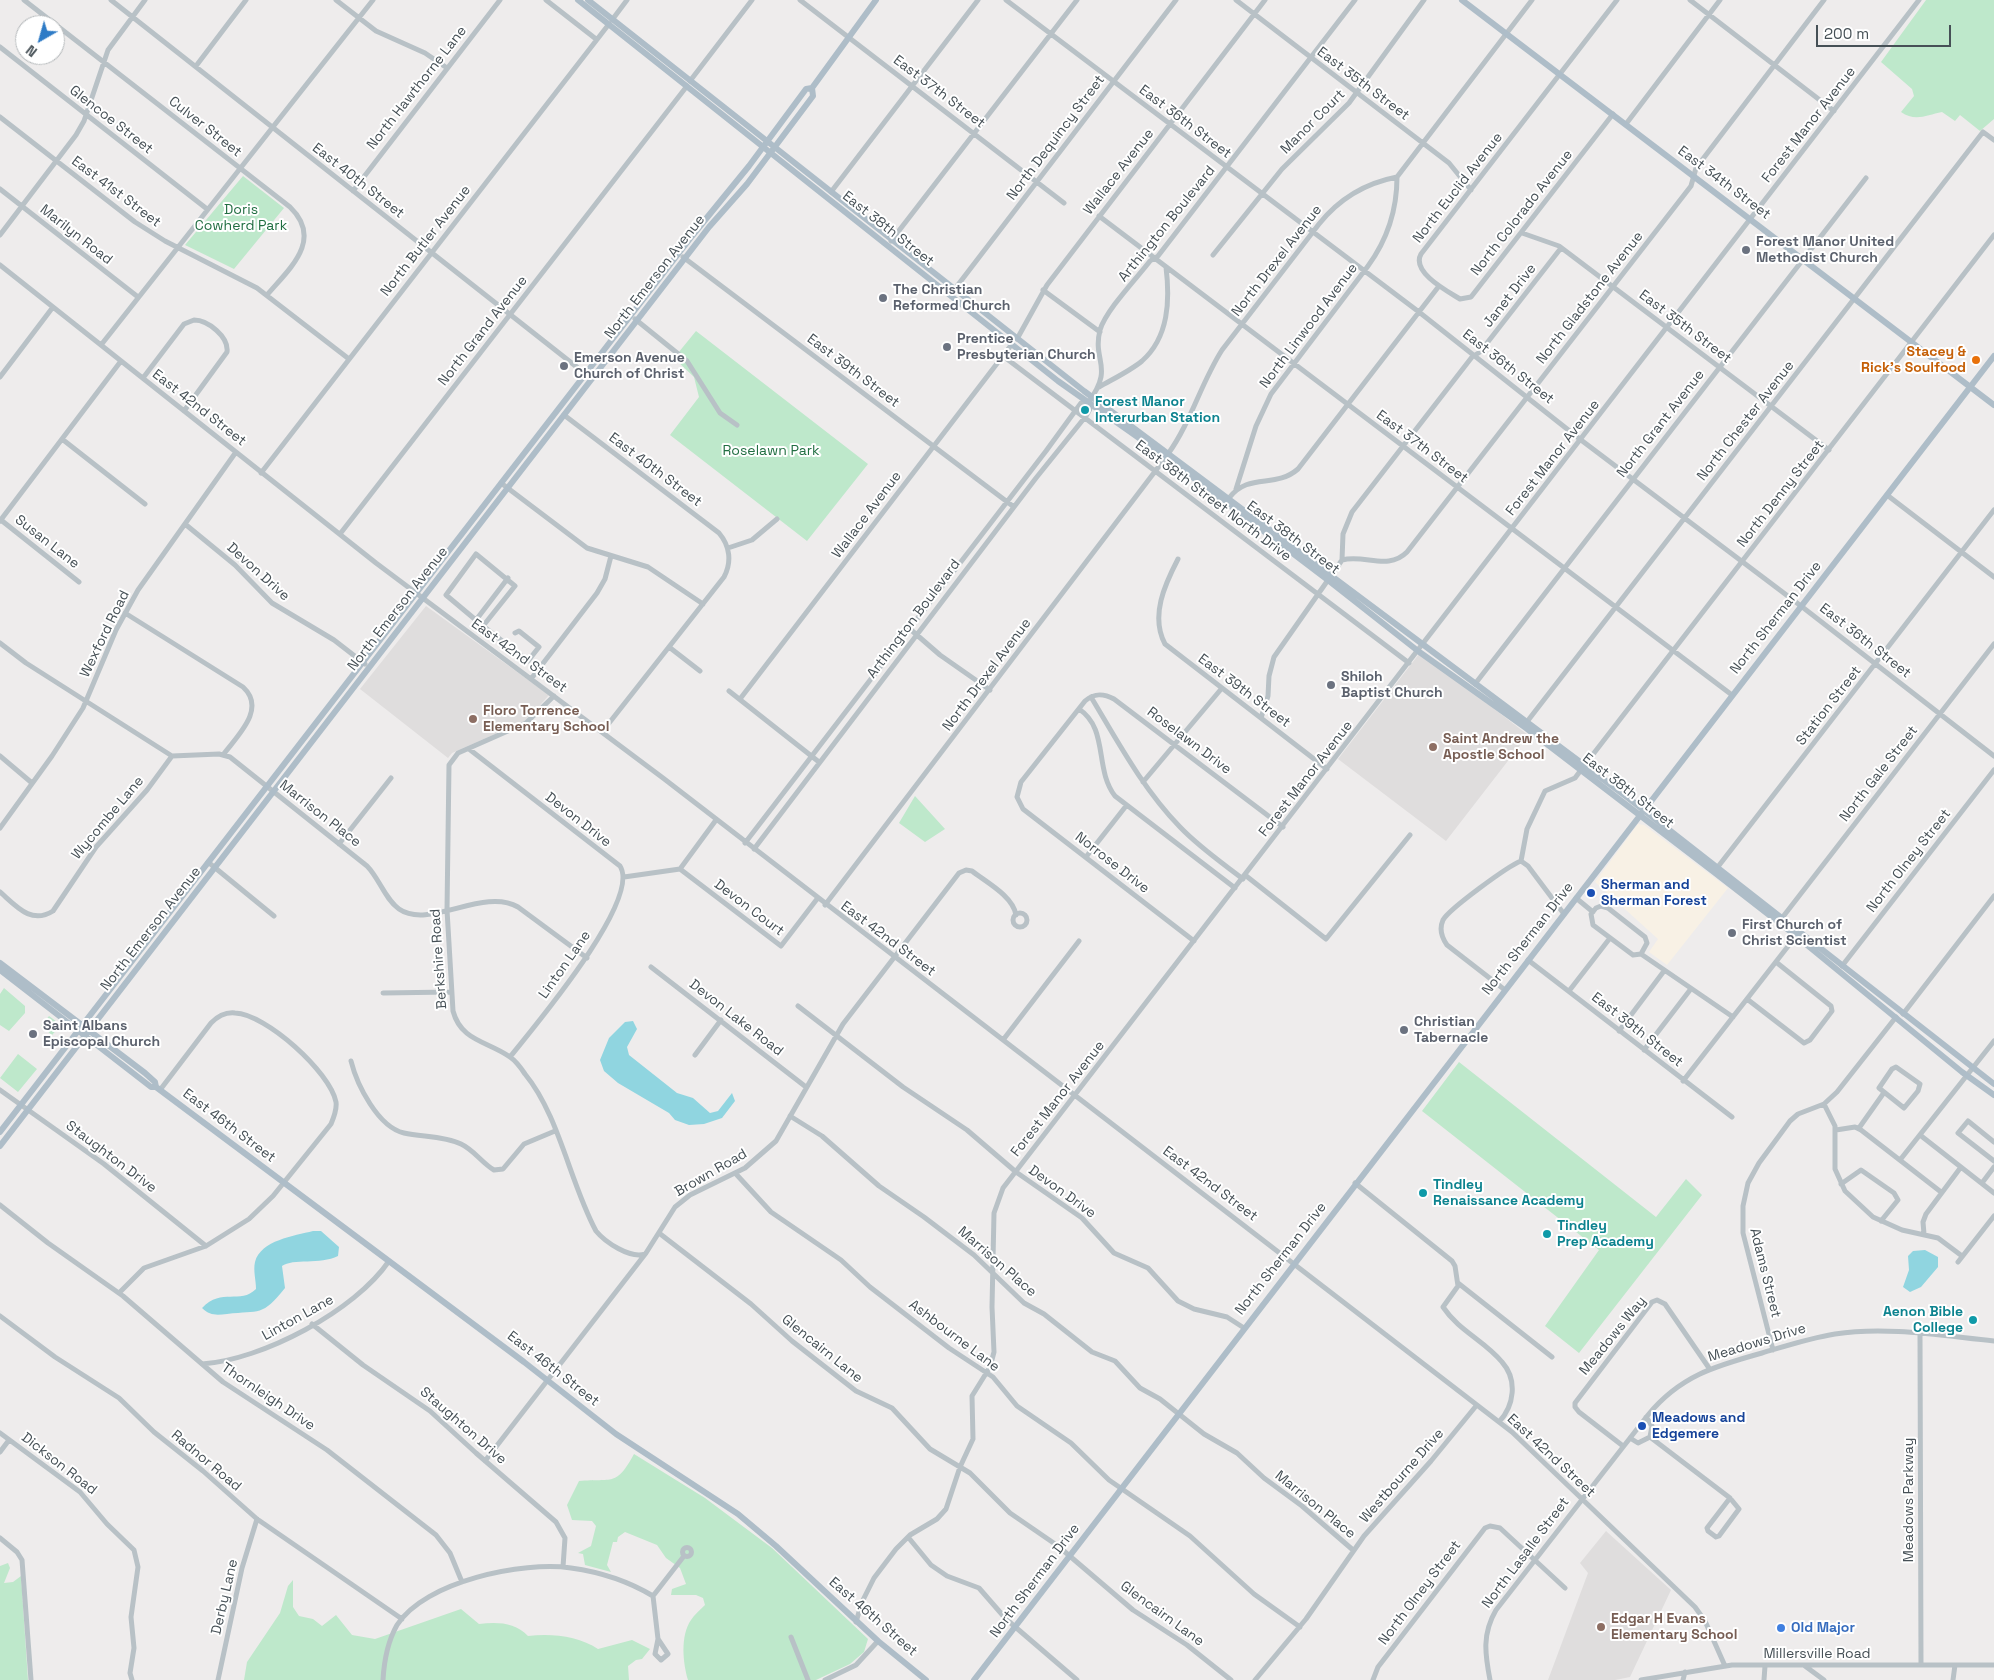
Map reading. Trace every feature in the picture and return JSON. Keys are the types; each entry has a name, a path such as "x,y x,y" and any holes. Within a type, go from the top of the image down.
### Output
{"main road":[{"name":"East 38th Street","path":"578,0 610,22 1090,401 1229,498 1420,649 1782,918 1842,966 1967,1076 1994,1095"},
{"name":"East 38th Street","path":"588,0 610,22"},
{"name":"North Emerson Avenue","path":"0,1146 636,321 773,151 813,96 812,88 876,0"},
{"name":"East 34th Street","path":"1462,0 1994,405"},
{"name":"North Emerson Avenue","path":"0,1132 678,253 765,144 806,89 812,88"},
{"name":"East 38th Street","path":"773,151 831,192 954,290 1014,341"},
{"name":"North Sherman Drive","path":"974,1680 1994,356"},
{"name":"East 38th Street","path":"1167,456 1329,578"},
{"name":"East 38th Street","path":"1420,649 1475,684 1526,722 1582,768"},
{"name":"East 38th Street","path":"1641,812 1796,936 1900,1016 1994,1084"},
{"name":"East 46th Street","path":"0,963 155,1082 158,1088 634,1446 738,1514 772,1542 878,1642 926,1680"},
{"name":"East 46th Street","path":"0,970 151,1087 158,1088"}],"street":[{"name":"Culver Street","path":"24,0 293,210 300,219 304,230 301,253 267,295"},
{"name":"East 40th Street","path":"111,0 592,379"},
{"path":"0,235 75,137 86,115 103,62 112,42 144,0"},
{"path":"196,66 246,0"},
{"path":"336,0 387,37 425,53 447,68"},
{"path":"101,345 374,0"},
{"name":"North Hawthorne Lane","path":"353,191 500,0"},
{"path":"546,0 596,39"},
{"name":"North Butler Avenue","path":"261,473 626,0"},
{"name":"North Grand Avenue","path":"340,534 752,0"},
{"name":"East 37th Street","path":"800,0 1064,203"},
{"path":"831,192 978,0"},
{"name":"East 36th Street","path":"1006,0 1419,312 1528,396 1581,440 1801,606 1994,756"},
{"path":"891,241 1077,0"},
{"name":"North Dequincy Street","path":"954,290 1176,0"},
{"name":"East 35th Street","path":"1236,0 1453,166 1471,190"},
{"name":"Wallace Avenue","path":"740,700 1003,356 1014,341 1043,290 1265,0"},
{"name":"Arthington Boulevard","path":"754,849 1090,409 1090,401 1099,387 1103,371 1099,345 1100,332 1106,317 1226,168 1355,0"},
{"name":"Manor Court","path":"1213,255 1261,194 1298,152 1341,113 1424,0"},
{"path":"1397,177 1532,0"},
{"name":"North Euclid Avenue","path":"1439,286 1421,268 1419,257 1617,0"},
{"path":"1690,0 1834,112"},
{"path":"1626,124 1720,0"},
{"name":"North Gladstone Avenue","path":"1342,560 1358,558 1385,562 1401,558 1691,186 1696,168 1824,0"},
{"name":"Forest Manor Avenue","path":"856,1622 862,1602 877,1573 908,1536 943,1512 950,1500 960,1467 974,1435 972,1396 986,1372 994,1352 993,1273 995,1207 1003,1188 1919,0"},
{"name":"Glencoe Street","path":"0,47 207,209"},
{"name":"North Colorado Avenue","path":"1439,286 1462,300 1470,298 1613,114"},
{"name":"East 41st Street","path":"0,117 135,222 267,295 349,359"},
{"name":"North Chester Avenue","path":"1526,722 1983,132 1994,140"},
{"name":"North Drexel Avenue","path":"825,905 1156,472 1185,426 1213,365 1312,232 1325,216 1346,198 1368,186 1397,177"},
{"name":"North Linwood Avenue","path":"1236,489 1263,409 1277,385 1380,248 1390,225 1396,199 1397,177"},
{"name":"North Grant Avenue","path":"1475,684 1866,178"},
{"name":"Marilyn Road","path":"0,189 138,297"},
{"name":"East 37th Street","path":"1099,216 1563,569 1732,695"},
{"name":"East 35th Street","path":"1522,233 1553,243 1561,248 1829,450"},
{"name":"North Denny Street","path":"1521,861 1527,829 1545,791 1575,778 1994,236"},
{"name":"Janet Drive","path":"1475,356 1561,248"},
{"name":"East 39th Street","path":"678,253 1014,507"},
{"name":"East 42nd Street","path":"0,265 415,593 602,732 1499,1422 1695,1607 1705,1621 1725,1666"},
{"path":"1099,387 1142,361 1160,337 1168,300 1166,267"},
{"path":"1229,498 1236,489 1252,482 1280,480 1293,474 1439,286"},
{"path":"1043,290 1100,332"},
{"path":"0,377 53,307"},
{"path":"630,316 687,361 720,413 738,425"},
{"path":"143,378 184,324 194,320 204,322 224,338 228,348 224,358 184,410"},
{"name":"East 38th Street North Drive","path":"1003,356 1409,663"},
{"path":"1261,718 1268,696 1268,676 1274,657 1342,560 1343,534 1348,518 1475,356"},
{"path":"0,521 121,361"},
{"name":"Arthington Boulevard","path":"745,842 910,629 1074,411 1081,403 1090,401"},
{"name":"East 40th Street","path":"564,415 717,532 728,548"},
{"path":"62,439 145,504"},
{"name":"Wexford Road","path":"0,828 56,751 86,701 125,613 143,583 236,452"},
{"path":"501,483 584,547 652,570 703,604"},
{"path":"1887,495 1994,577"},
{"name":"Station Street","path":"1717,868 1994,510"},
{"path":"602,732 725,576 729,564 728,548 752,540 766,530 776,519"},
{"name":"Susan Lane","path":"0,521 79,582"},
{"name":"Devon Drive","path":"185,524 235,565 270,602 334,640 369,667"},
{"path":"480,623 514,590 514,583 476,554 447,591 447,597 528,662 539,647 520,631 515,633"},
{"path":"532,679 597,593 606,576 611,556"},
{"name":"East 39th Street","path":"1178,559 1163,591 1160,622 1162,638 1169,648 1327,769"},
{"path":"472,635 508,578"},
{"path":"0,643 26,663 172,756 223,755 251,716 253,705 249,693 243,687 125,613"},
{"path":"910,629 940,655 990,690"},
{"name":"North Gale Street","path":"1782,918 1994,644"},
{"path":"669,647 700,671"},
{"path":"1143,782 1222,688"},
{"path":"729,691 819,762"},
{"name":"Roselawn Drive","path":"1090,697 1099,694 1110,696 1282,827"},
{"name":"Berkshire Road","path":"554,696 526,723 455,756 449,767 447,910 454,1017 462,1030 471,1038 510,1057 536,1088 596,1231 604,1239 631,1255 645,1254"},
{"path":"1235,888 1126,806 1112,792 1106,779 1095,726 1079,709 1090,697 1143,782 1168,814 1193,840 1326,939 1410,835"},
{"name":"Norrose Drive","path":"1079,709 1021,783 1017,792 1018,802 1023,809 1194,941"},
{"name":"Devon Drive","path":"468,749 620,866 624,877"},
{"name":"Marrison Place","path":"223,755 235,760 372,870 392,902 400,909 416,915 493,901 510,903 587,958"},
{"path":"0,756 32,783"},
{"name":"Wycombe Lane","path":"0,892 26,914 43,916 58,907 80,869 147,790 172,756"},
{"name":"North Olney Street","path":"1842,966 1994,770"},
{"path":"339,844 391,778"},
{"path":"1086,857 1126,806"},
{"path":"624,877 680,870 716,820"},
{"path":"1505,990 1447,945 1442,936 1441,925 1449,912 1521,861 1528,866 1564,914"},
{"path":"208,862 274,916"},
{"name":"Devon Court","path":"680,870 781,946 817,899"},
{"name":"Brown Road","path":"485,1461 645,1254 670,1214 685,1198 736,1174 770,1148 780,1136 836,1035 958,875 964,870 972,871 1008,899 1014,906 1016,915"},
{"name":"Linton Lane","path":"510,1057 587,958 608,920 624,877"},
{"path":"1962,1256 1942,1240 1902,1230 1881,1221 1864,1210 1841,1184 1834,1164 1836,1130 1832,1117 1824,1104 1844,1085 1994,896"},
{"path":"1576,898 1593,912"},
{"path":"1605,906 1645,936 1647,944 1641,954 1633,956 1591,922 1590,916 1593,912 1598,907 1605,906"},
{"path":"1683,1081 1796,936"},
{"path":"1569,991 1610,938"},
{"path":"1003,1040 1079,941"},
{"path":"1641,954 1690,990 1713,1002 1733,1018"},
{"name":"East 39th Street","path":"1528,960 1732,1117"},
{"path":"1747,999 1806,1042 1832,1012 1832,1006 1776,962"},
{"name":"Devon Lake Road","path":"651,966 806,1087"},
{"path":"1619,1031 1664,971"},
{"path":"1644,1050 1690,990"},
{"path":"383,993 451,992"},
{"name":"Devon Drive","path":"798,1006 903,1087 967,1130 1016,1172 1090,1224 1114,1253 1152,1271 1174,1297 1184,1305 1223,1316 1244,1328"},
{"path":"119,1293 134,1275 144,1268 206,1246 249,1219 284,1183 330,1124 336,1106 333,1094 313,1066 280,1034 243,1014 231,1013 221,1016 209,1024 158,1088"},
{"path":"695,1055 721,1020"},
{"path":"1900,1160 1994,1041"},
{"path":"351,1061 355,1078 378,1115 388,1126 402,1133 462,1144 494,1170 503,1169 524,1144 555,1131"},
{"path":"1896,1067 1920,1084 1918,1091 1904,1108 1883,1094 1880,1091 1880,1086 1896,1067"},
{"name":"Staughton Drive","path":"0,1090 104,1164 206,1246"},
{"path":"1858,1128 1883,1094"},
{"name":"Adams Street","path":"1773,1350 1742,1223 1743,1202 1748,1184 1756,1167 1798,1114 1824,1104"},
{"name":"Marrison Place","path":"790,1116 822,1136 864,1175 929,1220 974,1255 1024,1303 1044,1314 1092,1352 1115,1361 1136,1384 1204,1434 1238,1453 1264,1478 1302,1506 1353,1550"},
{"path":"1994,1142 1968,1121 1958,1133 1994,1161"},
{"path":"1836,1130 1858,1128 1941,1192"},
{"path":"1920,1135 1994,1193"},
{"path":"1924,1234 1924,1218 1941,1192 1961,1167"},
{"path":"1982,1183 1994,1167"},
{"path":"1841,1184 1861,1170 1894,1193 1898,1200 1881,1221"},
{"name":"Ashbourne Lane","path":"736,1174 757,1199 776,1216 841,1260 885,1298 949,1348 994,1377 1017,1406 1066,1440 1102,1475 1190,1536 1254,1594 1300,1627"},
{"path":"1355,1183 1452,1261 1458,1287 1443,1305 1444,1308 1458,1325 1502,1362 1510,1376 1512,1403 1499,1422"},
{"name":"Thornleigh Drive","path":"0,1205 119,1293 237,1392 327,1450 436,1535 450,1553 462,1582"},
{"path":"1958,1262 1994,1216"},
{"name":"Glencairn Lane","path":"659,1233 751,1304 792,1341 856,1391 892,1408 933,1452 960,1467 980,1482 1006,1510 1070,1556 1133,1610 1187,1645 1230,1680"},
{"name":"Linton Lane","path":"202,1364 235,1359 282,1342 360,1293 389,1261"},
{"path":"1458,1283 1552,1357"},
{"name":"Meadows Way","path":"1623,1446 1574,1407 1575,1403 1652,1302 1657,1300 1664,1304 1709,1368"},
{"name":"Radnor Road","path":"0,1316 55,1357 120,1398 154,1432 204,1471 257,1519 402,1619"},
{"name":"Staughton Drive","path":"312,1324 363,1365 420,1403 561,1528 565,1543 564,1567"},
{"name":"Meadows Drive","path":"1582,1499 1646,1417 1675,1388 1709,1368 1814,1338 1850,1332 1920,1334 1994,1341"},
{"name":"Meadows Parkway","path":"1920,1334 1921,1665"},
{"name":"Westbourne Drive","path":"1255,1680 1300,1627 1353,1550 1437,1455 1476,1406"},
{"path":"1646,1417 1652,1426 1650,1437"},
{"name":"Dickson Road","path":"0,1433 85,1496 107,1524 134,1550 138,1562 131,1617 134,1648 130,1673 132,1680"},
{"path":"1630,1438 1638,1443 1650,1437"},
{"path":"1650,1437 1730,1498 1740,1509 1716,1537 1707,1528 1730,1498"},
{"path":"0,1452 9,1440"},
{"name":"North Lasalle Street","path":"1490,1680 1485,1651 1489,1623 1499,1605 1582,1499"},
{"name":"Derby Lane","path":"218,1680 242,1568 257,1519"},
{"name":"North Olney Street","path":"1373,1680 1378,1667 1481,1532 1492,1526 1500,1528 1534,1559"},
{"path":"908,1536 932,1565 947,1576 979,1588 1001,1615 1077,1680"},
{"path":"0,1538 17,1552 22,1560 30,1680"},
{"path":"658,1639 654,1596 684,1556"},
{"path":"1534,1559 1565,1588"},
{"path":"383,1680 388,1648 394,1631 402,1619 428,1599 462,1582 506,1571 564,1567 610,1576 654,1596"},
{"path":"791,1637 808,1680"},
{"path":"825,1680 856,1665 878,1642"},
{"path":"1953,1680 1955,1665"},
{"name":"Millersville Road","path":"1641,1680 1725,1666 1994,1665"},
{"path":"1764,1680 1765,1666"},
{"path":"1805,1666 1824,1680"},
{"path":"1683,1680 1685,1672"}],"shaded area":[{"path":"426,606 549,695 527,720 452,753 448,758 360,689"},
{"name":"Saint Andrew the Apostle School","path":"1422,653 1528,735 1446,841 1338,759 1419,654"},
{"path":"1638,824 1644,825 1728,888 1667,965 1649,952 1658,939 1595,882"},
{"path":"1606,1531 1671,1590 1630,1677 1615,1680 1548,1680 1588,1573 1580,1563"}],"green space":[{"path":"1926,0 1994,0 1994,119 1980,131 1960,115 1955,121 1942,112 1911,117 1901,112 1914,96 1912,89 1881,62"},
{"name":"Doris Cowherd Park","path":"243,176 284,208 234,269 185,245"},
{"name":"Roselawn Park","path":"696,331 868,464 807,541 670,435 699,397 694,377 674,358"},
{"path":"915,796 945,829 925,842 899,823"},
{"path":"4,988 25,1006 25,1013 9,1031 0,1025 0,994"},
{"path":"49,1016 61,1025 52,1035 41,1026"},
{"path":"18,1054 37,1069 18,1092 0,1078"},
{"path":"1459,1062 1656,1217 1686,1179 1702,1195 1579,1353 1545,1326 1599,1250 1422,1111"},
{"path":"634,1454 705,1498 772,1548 868,1639 864,1652 850,1664 816,1680 688,1680 684,1658 685,1634 692,1618 705,1605 703,1598 696,1595 671,1595 672,1589 686,1584 680,1568 666,1558 657,1545 625,1532 618,1537 617,1542 613,1542 607,1565 611,1572 585,1565 583,1554 578,1553 591,1546 596,1526 592,1521 572,1520 567,1505 579,1481 612,1479 623,1472"},
{"path":"8,1563 10,1568 4,1583 13,1582 21,1576 28,1680 0,1680 0,1566"},
{"path":"293,1580 293,1607 299,1616 313,1619 322,1626 336,1615 352,1635 375,1639 461,1609 479,1624 505,1624 523,1631 528,1636 564,1636 582,1641 598,1649 632,1640 650,1649 642,1659 636,1660 628,1666 629,1680 244,1680 247,1662 280,1613 288,1586"}],"water":[{"path":"633,1021 637,1029 627,1047 629,1055 677,1093 693,1098 710,1113 718,1111 732,1093 735,1101 722,1118 704,1124 689,1125 675,1120 669,1113 618,1083 604,1071 600,1060 609,1038 625,1022"},
{"path":"313,1231 321,1231 339,1247 338,1256 331,1259 293,1262 282,1266 285,1288 271,1304 254,1312 217,1315 211,1314 202,1308 217,1298 250,1294 256,1289 255,1262 258,1255 264,1249 279,1240"},
{"path":"1925,1250 1938,1257 1938,1267 1921,1287 1910,1292 1903,1287 1909,1270 1908,1256 1913,1251"}],"place":[{"name":"Forest Manor United Methodist Church","path":"1746,250"},
{"name":"The Christian Reformed Church","path":"883,298"},
{"name":"Prentice Presbyterian Church","path":"947,347"},
{"name":"Stacey & Rick's Soulfood","path":"1976,360"},
{"name":"Emerson Avenue Church of Christ","path":"564,366"},
{"name":"Forest Manor Interurban Station","path":"1085,410"},
{"name":"Shiloh Baptist Church","path":"1331,685"},
{"name":"Floro Torrence Elementary School","path":"473,719"},
{"name":"Saint Andrew the Apostle School","path":"1433,747"},
{"name":"Sherman and Sherman Forest","path":"1591,893"},
{"name":"First Church of Christ Scientist","path":"1732,933"},
{"name":"Christian Tabernacle","path":"1404,1030"},
{"name":"Saint Albans Episcopal Church","path":"33,1034"},
{"name":"Tindley Renaissance Academy","path":"1423,1193"},
{"name":"Tindley Prep Academy","path":"1547,1234"},
{"name":"Aenon Bible College","path":"1973,1320"},
{"name":"Meadows and Edgemere","path":"1642,1426"},
{"name":"Edgar H Evans Elementary School","path":"1601,1627"},
{"name":"Old Major","path":"1781,1628"}]}
